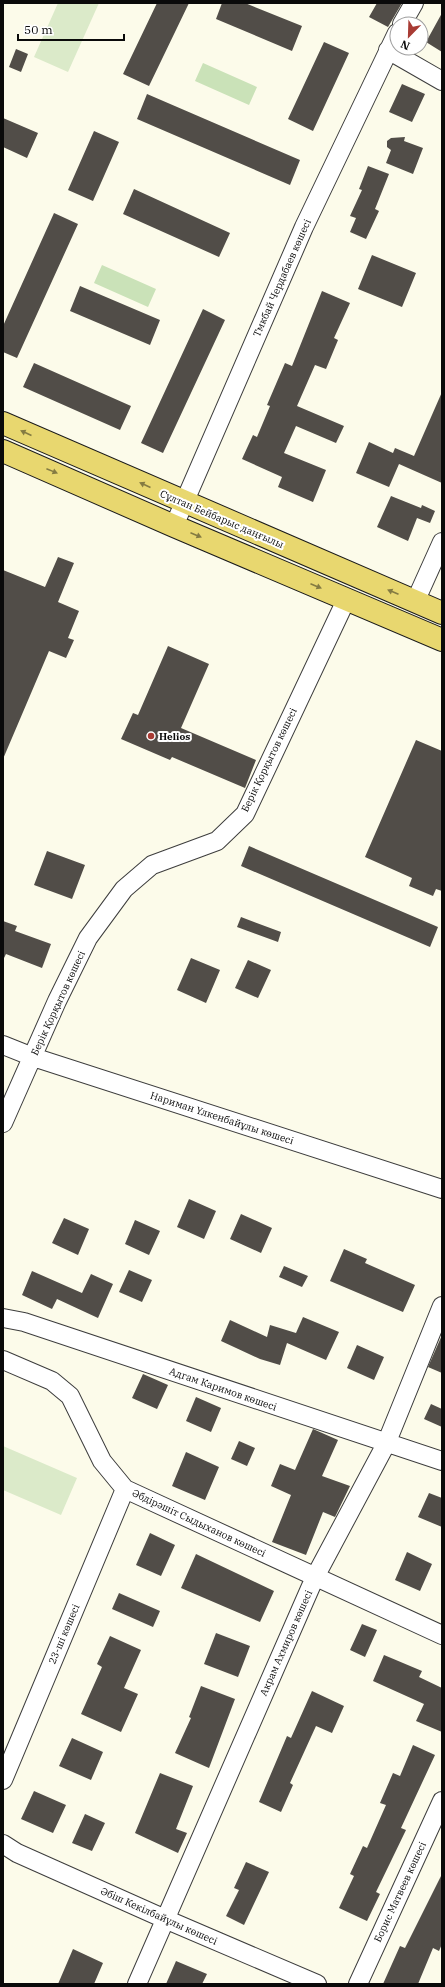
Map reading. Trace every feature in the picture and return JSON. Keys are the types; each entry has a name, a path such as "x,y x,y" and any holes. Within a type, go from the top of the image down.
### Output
{"main road":[{"name":"Сұлтан Бейбарыс даңғылы","path":"3,423 442,613"},
{"path":"3,451 174,526 348,598 442,640"}],"street":[{"path":"407,16 414,3"},
{"path":"388,50 442,81"},
{"name":"Тмкбай Чердабаев көшесі","path":"174,526 304,227 388,50"},
{"path":"415,602 442,542"},
{"name":"Берік Қорқытов көшесі","path":"3,1123 88,938 124,889 152,865 217,841 244,814 348,598"},
{"name":"Нариман Үлкенбайұлы көшесі","path":"3,1045 33,1057 442,1189"},
{"name":"Акрам Ахмиров көшесі","path":"137,1984 315,1577 386,1444 442,1306"},
{"name":"Адгам Каримов көшесі","path":"3,1318 24,1322 386,1444 442,1461"},
{"name":"Әбдірәшіт Сыдыханов көшесі","path":"3,1360 52,1381 70,1396 102,1461 125,1489 442,1635"},
{"name":"23-шi көшесi","path":"3,1780 125,1489"},
{"name":"Борис Матвеев көшесі","path":"358,1984 442,1801"},
{"name":"Әбіш Кекілбайұлы көшесі","path":"3,1844 17,1853 165,1919 317,1984"}],"green space":[{"path":"58,3 99,3 68,72 34,57"},
{"path":"203,63 257,87 249,105 195,81"},
{"path":"102,265 156,289 148,307 94,283"},
{"path":"3,1446 77,1478 61,1515 3,1490"}],"building":[{"path":"157,3 189,3 149,86 123,74"},
{"path":"222,3 245,3 302,26 292,51 216,19"},
{"path":"377,3 402,3 394,16 389,16 388,27 369,17"},
{"path":"442,13 442,52 429,44 429,37"},
{"path":"324,42 349,53 313,131 288,119"},
{"path":"16,49 28,54 21,72 9,67"},
{"path":"402,84 425,94 412,122 389,112"},
{"path":"147,94 300,160 290,185 137,119"},
{"path":"3,118 38,133 27,158 3,147"},
{"path":"94,131 119,142 93,201 68,190"},
{"path":"405,137 404,141 423,148 413,174 386,163 391,150 387,147 387,141 391,138"},
{"path":"368,166 389,174 375,209 379,211 366,239 350,232 356,218 350,216 362,190 359,189"},
{"path":"134,189 230,233 219,257 123,214"},
{"path":"54,213 78,224 17,358 3,352 3,326"},
{"path":"372,255 416,273 402,307 358,289"},
{"path":"80,286 160,320 150,345 70,311"},
{"path":"322,291 350,303 334,338 338,340 326,369 315,365 297,406 344,426 336,443 296,426 284,453 326,470 313,502 278,487 282,477 242,459 253,435 257,437 270,406 267,405 285,363 292,366"},
{"path":"203,309 225,320 163,453 141,443"},
{"path":"34,363 131,406 120,430 23,387"},
{"path":"442,392 442,483 399,464 389,487 356,473 369,442 393,453 395,448 414,456"},
{"path":"391,496 421,508 422,505 435,511 430,523 417,518 408,541 377,527"},
{"path":"58,557 74,563 58,602 79,611 68,638 74,640 66,658 49,651 3,759 3,570 45,587"},
{"path":"168,646 209,664 181,728 256,760 245,788 172,757 170,760 121,739 133,713 138,715"},
{"path":"416,740 442,751 442,891 436,889 433,896 409,886 412,878 365,857"},
{"path":"249,846 438,927 430,947 241,866"},
{"path":"47,851 85,865 72,899 34,885"},
{"path":"241,917 281,932 278,942 237,927"},
{"path":"3,921 17,926 15,931 51,944 42,968 6,954 3,960"},
{"path":"191,958 220,970 206,1003 177,990"},
{"path":"248,960 271,970 258,998 235,988"},
{"path":"189,1199 216,1211 204,1239 177,1227"},
{"path":"241,1214 272,1228 261,1253 230,1239"},
{"path":"64,1218 89,1229 78,1255 52,1243"},
{"path":"135,1220 160,1231 149,1255 125,1244"},
{"path":"344,1249 367,1259 365,1263 415,1285 403,1312 330,1281"},
{"path":"284,1266 308,1276 302,1287 279,1277"},
{"path":"129,1270 152,1280 142,1302 119,1292"},
{"path":"32,1271 82,1293 91,1274 113,1284 98,1318 57,1299 52,1309 22,1295"},
{"path":"303,1317 339,1332 326,1360 287,1343 280,1365 260,1359 221,1341 230,1320 267,1337 270,1325 296,1333"},
{"path":"442,1335 442,1373 428,1367"},
{"path":"357,1345 384,1357 374,1380 347,1368"},
{"path":"143,1374 168,1385 157,1409 132,1398"},
{"path":"196,1397 221,1408 211,1432 186,1421"},
{"path":"431,1404 442,1409 442,1427 424,1419"},
{"path":"313,1429 338,1440 322,1476 350,1486 335,1517 323,1512 306,1555 272,1542 291,1495 271,1486 280,1464 295,1470"},
{"path":"239,1441 255,1448 247,1466 231,1459"},
{"path":"186,1452 219,1467 205,1500 172,1486"},
{"path":"429,1493 442,1498 442,1527 418,1517"},
{"path":"150,1533 175,1545 161,1576 136,1565"},
{"path":"407,1552 432,1564 420,1591 395,1580"},
{"path":"196,1554 274,1591 260,1622 181,1588"},
{"path":"119,1593 160,1611 153,1627 112,1609"},
{"path":"362,1624 377,1630 365,1657 350,1650"},
{"path":"216,1633 250,1646 238,1677 204,1664"},
{"path":"110,1636 141,1650 124,1688 138,1694 121,1732 81,1714 102,1667 97,1664"},
{"path":"384,1655 422,1671 419,1677 442,1688 442,1732 416,1721 424,1704 373,1681"},
{"path":"201,1686 235,1699 209,1768 175,1753 191,1718 189,1717"},
{"path":"312,1691 344,1706 332,1733 316,1726 290,1783 293,1785 281,1812 259,1802 287,1736 291,1738"},
{"path":"72,1738 103,1752 91,1780 59,1766"},
{"path":"413,1745 435,1755 401,1828 406,1830 376,1892 380,1894 367,1921 339,1908 354,1876 350,1874 363,1846 367,1848 386,1805 380,1803 393,1773 400,1776"},
{"path":"160,1773 193,1786 176,1829 187,1833 178,1853 135,1833"},
{"path":"34,1791 66,1805 53,1833 21,1819"},
{"path":"85,1814 105,1823 92,1851 72,1843"},
{"path":"246,1862 269,1872 244,1925 226,1916 239,1890 234,1888"},
{"path":"442,1874 442,1944 439,1951 433,1948 418,1984 383,1984 400,1946 405,1948"},
{"path":"73,1949 103,1963 94,1984 58,1984"},
{"path":"176,1961 207,1974 202,1984 166,1984"}],"place":[{"name":"Helios","path":"151,736"}]}
